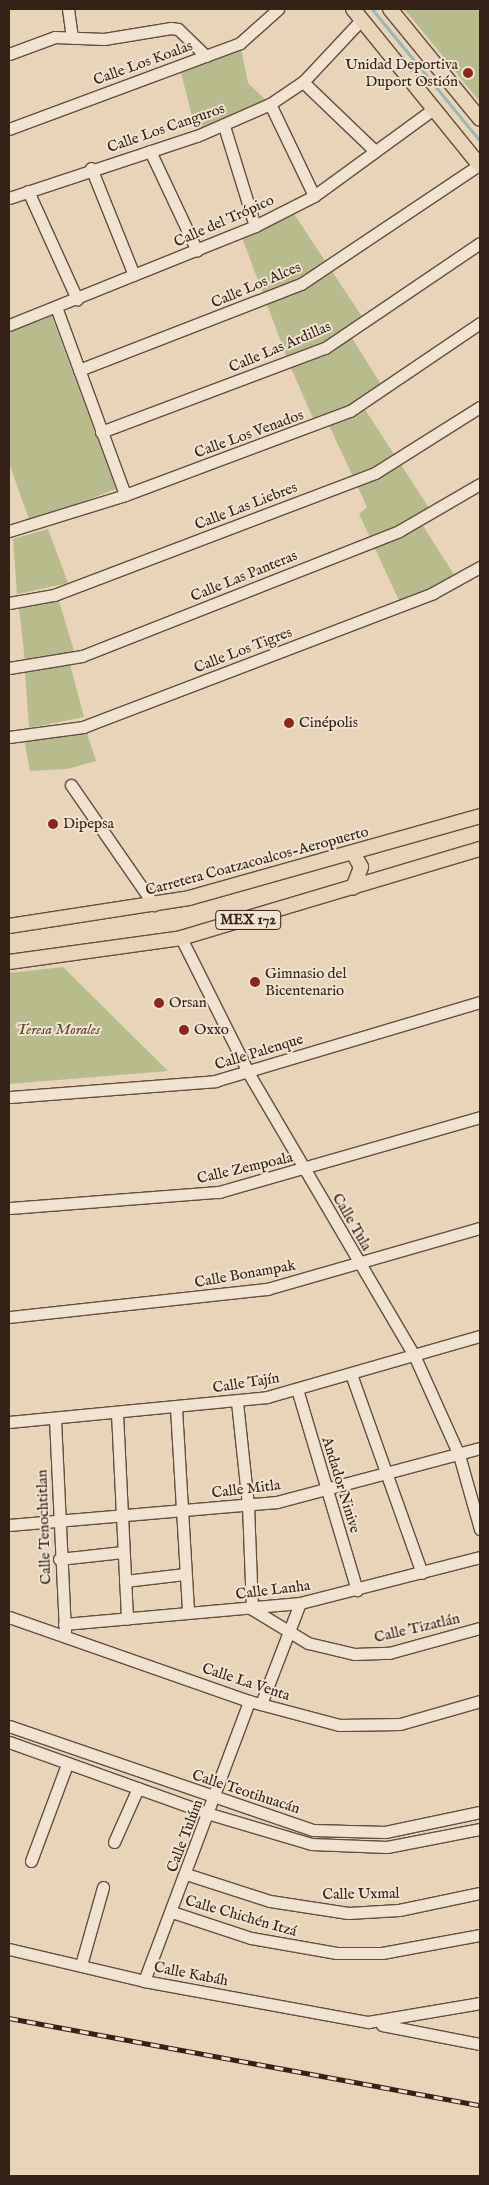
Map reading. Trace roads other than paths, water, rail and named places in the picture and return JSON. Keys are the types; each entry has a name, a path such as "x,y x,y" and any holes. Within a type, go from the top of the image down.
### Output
{"main road":[{"path":"353,9 432,110 480,166"},
{"path":"390,9 480,120"},
{"name":"Carretera Coatzacoalcos-Aeropuerto","path":"9,926 154,905 353,853 480,816"},
{"name":"MEX 172","path":"9,962 181,938 480,849"},
{"path":"353,853 361,867 353,888"}],"street":[{"path":"68,9 72,38"},
{"name":"Calle Los Koalas","path":"9,129 241,42 278,9"},
{"name":"Calle Los Canguros","path":"9,198 90,168 150,152 224,126 270,104 303,82 362,20"},
{"path":"9,54 55,37 130,37 178,28 206,56"},
{"path":"303,82 374,150"},
{"path":"270,104 314,196"},
{"name":"Calle del Trópico","path":"11,324 197,251 255,226 314,196 374,150 432,110"},
{"path":"224,126 255,226"},
{"path":"150,152 197,251"},
{"name":"Calle Los Alces","path":"78,370 301,284 480,166"},
{"path":"90,168 134,275"},
{"path":"28,191 77,299"},
{"name":"Calle Las Ardillas","path":"101,432 325,348 480,243"},
{"path":"56,307 125,495"},
{"path":"9,312 11,324"},
{"name":"Calle Los Venados","path":"9,531 125,495 350,411 480,323"},
{"name":"Calle Las Liebres","path":"9,603 54,596 375,473 480,407"},
{"name":"Calle Las Panteras","path":"9,668 52,665 82,656 399,531 480,484"},
{"name":"Calle Los Tigres","path":"9,737 90,725 433,594 480,567"},
{"path":"71,785 154,905"},
{"name":"Calle Tula","path":"181,938 249,1074 414,1355 459,1455 480,1529"},
{"name":"Calle Palenque","path":"9,1097 174,1086 249,1074 480,1002"},
{"name":"Calle Zempoala","path":"9,1208 219,1192 304,1170 480,1117"},
{"name":"Calle Bonampak","path":"9,1317 224,1296 360,1264 480,1228"},
{"name":"Calle Tajín","path":"9,1422 237,1402 297,1389 480,1336"},
{"path":"351,1374 385,1474 422,1573"},
{"name":"Andador Ninive","path":"297,1389 357,1590"},
{"path":"237,1402 248,1505 252,1609"},
{"path":"176,1408 180,1512 188,1613"},
{"path":"118,1413 127,1619"},
{"name":"Calle Tenochtitlan","path":"56,1419 57,1522 64,1630"},
{"name":"Calle Mitla","path":"9,1525 248,1505 327,1491 480,1448"},
{"path":"59,1559 123,1552"},
{"name":"Calle Lanha","path":"64,1630 127,1619 252,1609 300,1603 357,1590 480,1557"},
{"path":"125,1581 185,1574"},
{"name":"Calle Tulúm","path":"144,1981 255,1702 289,1633 300,1603"},
{"name":"Calle Tizatlán","path":"252,1609 289,1633 329,1649 374,1655 480,1628"},
{"name":"Calle La Venta","path":"9,1617 64,1630 255,1702 339,1725 369,1728 400,1724 480,1701"},
{"name":"Calle Teotihuacán","path":"9,1726 216,1799 314,1830 385,1832 480,1812"},
{"name":"Calle Teotihuacán","path":"9,1742 210,1814 311,1844 387,1847 480,1829"},
{"path":"31,1861 67,1764"},
{"path":"114,1842 138,1788"},
{"path":"385,1832 387,1847"},
{"name":"Calle Uxmal","path":"186,1874 270,1901 348,1913 399,1910 480,1893"},
{"path":"82,1965 103,1887"},
{"name":"Calle Chichén Itzá","path":"172,1912 251,1938 337,1953 382,1953 480,1935"},
{"name":"Calle Kabáh","path":"9,1949 144,1981 480,2044"},
{"name":"Calle Kabáh","path":"368,2022 480,2003"}],"waterway":[{"path":"372,9 480,141"}],"railway":[{"path":"9,2018 480,2105"}],"place":[{"name":"Unidad Deportiva Duport Ostión","path":"468,73"},
{"name":"Cinépolis","path":"289,723"},
{"name":"Dipepsa","path":"53,824"},
{"name":"Gimnasio del Bicentenario","path":"255,982"},
{"name":"Orsan","path":"159,1003"},
{"name":"Oxxo","path":"184,1030"}],"park label":[{"name":"Teresa Morales","path":"58,1030"}]}
